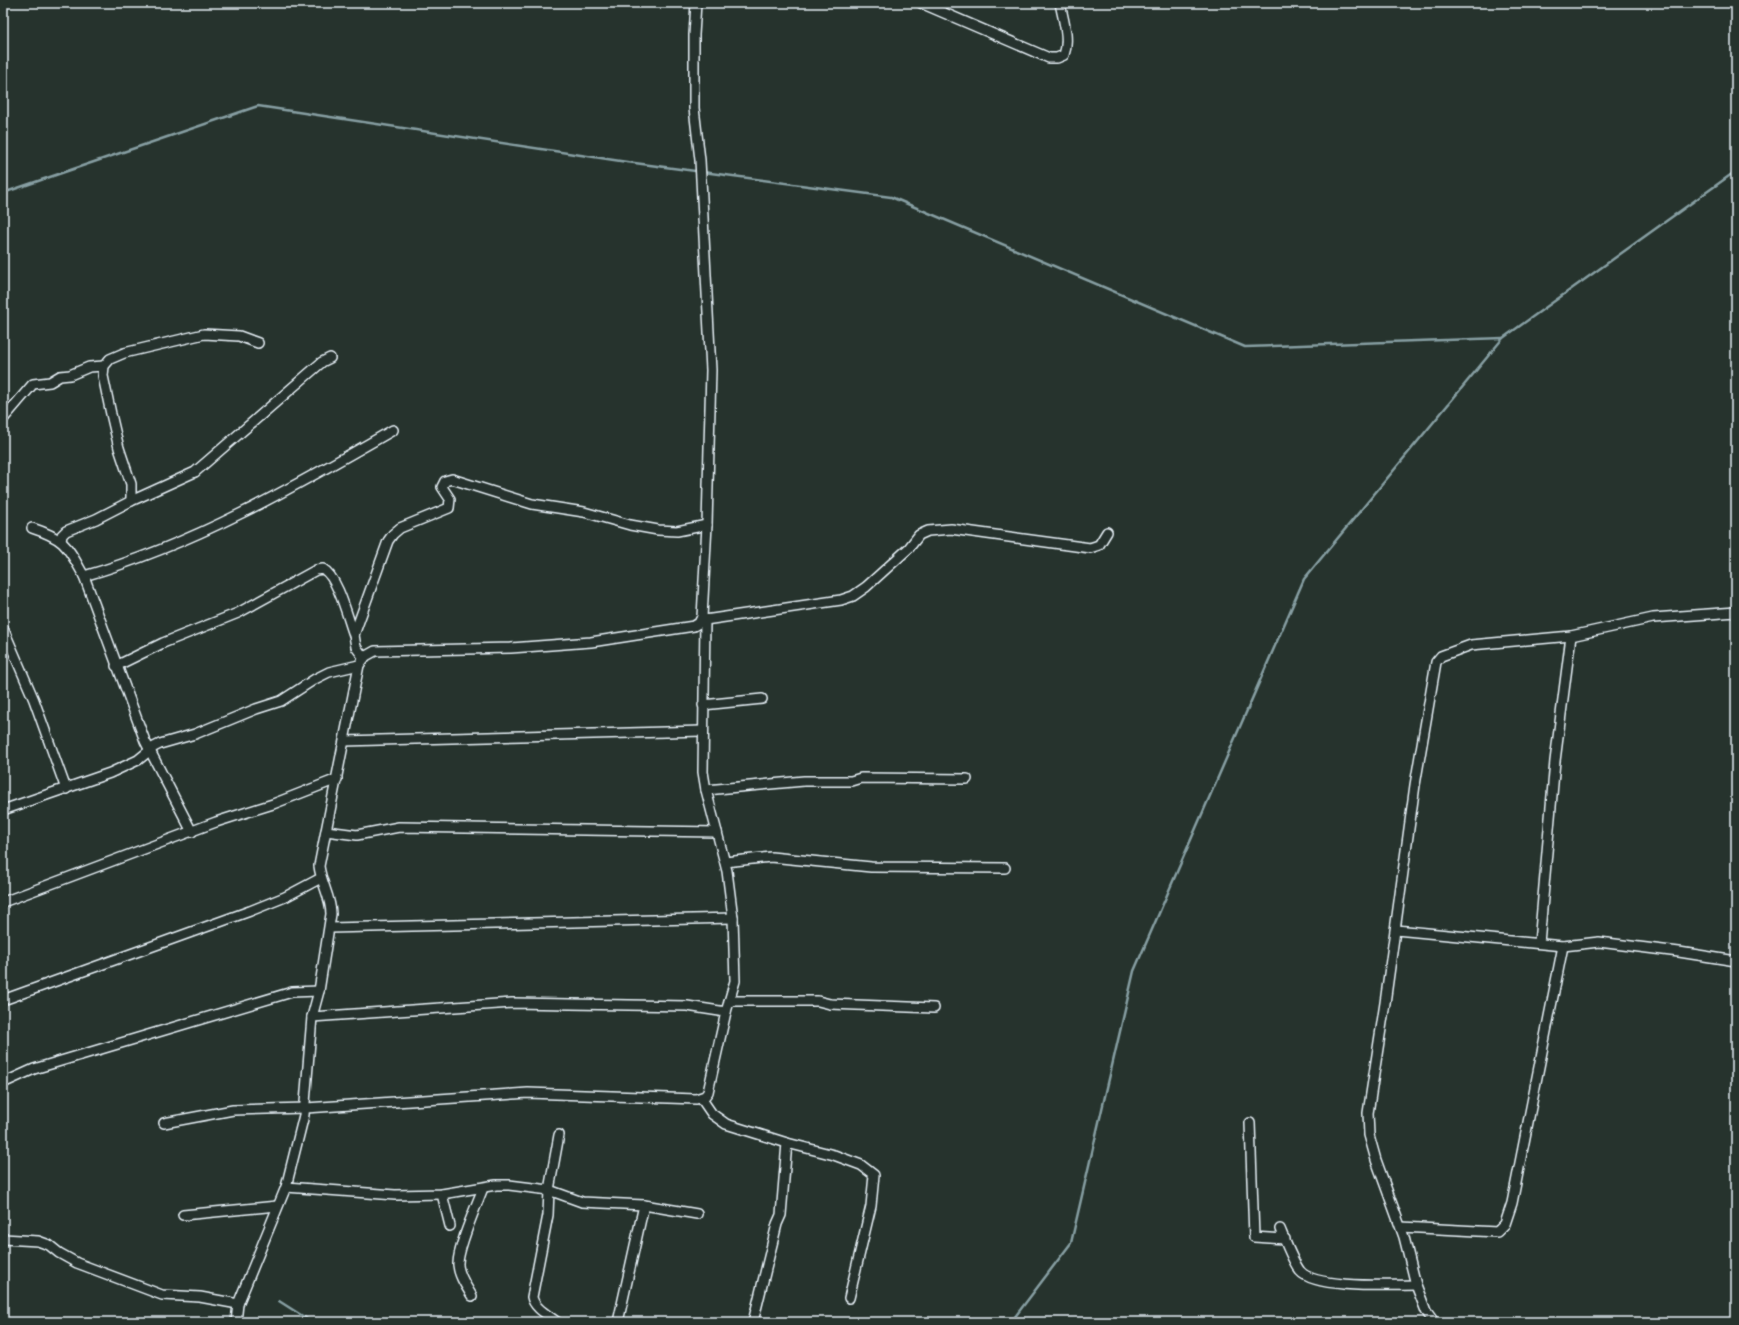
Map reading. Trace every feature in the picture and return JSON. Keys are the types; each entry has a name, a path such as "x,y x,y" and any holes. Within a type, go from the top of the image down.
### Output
{"street":[{"path":"164,1122 233,1110 306,1108 528,1093 641,1098 701,1098 708,1092 726,1012 735,981 733,918 724,862 703,772 703,619 711,370 700,160 694,108 694,35 696,3"},
{"path":"921,3 1049,58 1056,58 1064,55 1067,48 1066,30 1060,3"},
{"path":"131,501 131,484 119,448 111,414 103,376 104,366 110,359 124,353 204,334 239,336 258,344"},
{"path":"61,541 62,535 66,531 96,519 131,501 195,472 322,362 330,358"},
{"path":"3,419 33,384 50,382 60,376 70,375 88,367 104,366"},
{"path":"84,576 125,564 193,536 316,474 393,430"},
{"path":"354,635 388,541 400,528 449,508 450,499 442,487 445,481 452,479 532,504 584,512 630,525 658,530 677,531 707,525"},
{"path":"32,528 49,534 61,541 71,554 84,576 145,741 192,832"},
{"path":"3,810 110,773 138,760 160,744 195,734 281,701 315,679 329,672 362,662 375,651 511,648 591,642 694,626 703,619 841,600 853,596 866,587 909,548 919,535 928,531 951,529 1090,548 1099,545 1107,532"},
{"path":"116,666 163,643 238,613 316,570 324,569 328,571 334,581 354,635 356,647 362,662 344,741 319,866 321,878 331,905 330,928 319,992 312,1017 306,1108 286,1187 238,1304 236,1322"},
{"path":"1434,1322 1426,1311 1416,1285 1404,1237 1376,1160 1369,1135 1368,1113 1396,930 1415,785 1436,662 1441,656 1471,645 1571,636 1653,618 1736,612"},
{"path":"3,628 34,700 66,789"},
{"path":"1538,943 1555,762 1571,636"},
{"path":"703,705 762,699"},
{"path":"344,741 702,731"},
{"path":"706,790 804,781 851,781 861,778 967,779"},
{"path":"3,902 216,822 273,804 336,779"},
{"path":"326,832 357,835 399,827 717,832"},
{"path":"724,862 771,857 871,867 1005,868"},
{"path":"3,1000 250,911 285,897 321,878"},
{"path":"330,928 733,918"},
{"path":"1396,930 1563,946 1599,942 1736,961"},
{"path":"1400,1227 1497,1232 1505,1224 1512,1203 1563,946"},
{"path":"3,1083 34,1069 236,1008 292,992 319,992"},
{"path":"729,1001 818,1001 830,1004 934,1008"},
{"path":"312,1017 512,1003 687,1006 726,1012"},
{"path":"701,1098 712,1114 726,1124 787,1143 834,1155 861,1165 874,1175 871,1206 849,1298"},
{"path":"1250,1123 1254,1237 1285,1239"},
{"path":"557,1322 533,1302 532,1296 548,1216 549,1190 559,1135"},
{"path":"753,1322 776,1224 781,1215 787,1143"},
{"path":"286,1187 395,1195 442,1194 509,1185 549,1190 582,1202 644,1205 697,1214"},
{"path":"472,1296 461,1278 458,1264 460,1248 483,1188"},
{"path":"442,1194 450,1226"},
{"path":"618,1322 644,1205"},
{"path":"183,1215 278,1206"},
{"path":"1280,1229 1301,1272 1318,1280 1338,1284 1416,1285"},
{"path":"3,1239 38,1241 49,1245 59,1253 77,1263 162,1295 200,1298 238,1304"}],"waterway":[{"path":"3,193 258,106 627,162 891,197 1245,347 1503,338"},
{"path":"1011,1322 1071,1243 1134,971 1304,579 1503,338 1736,171"},
{"path":"279,1301 312,1322"}]}
